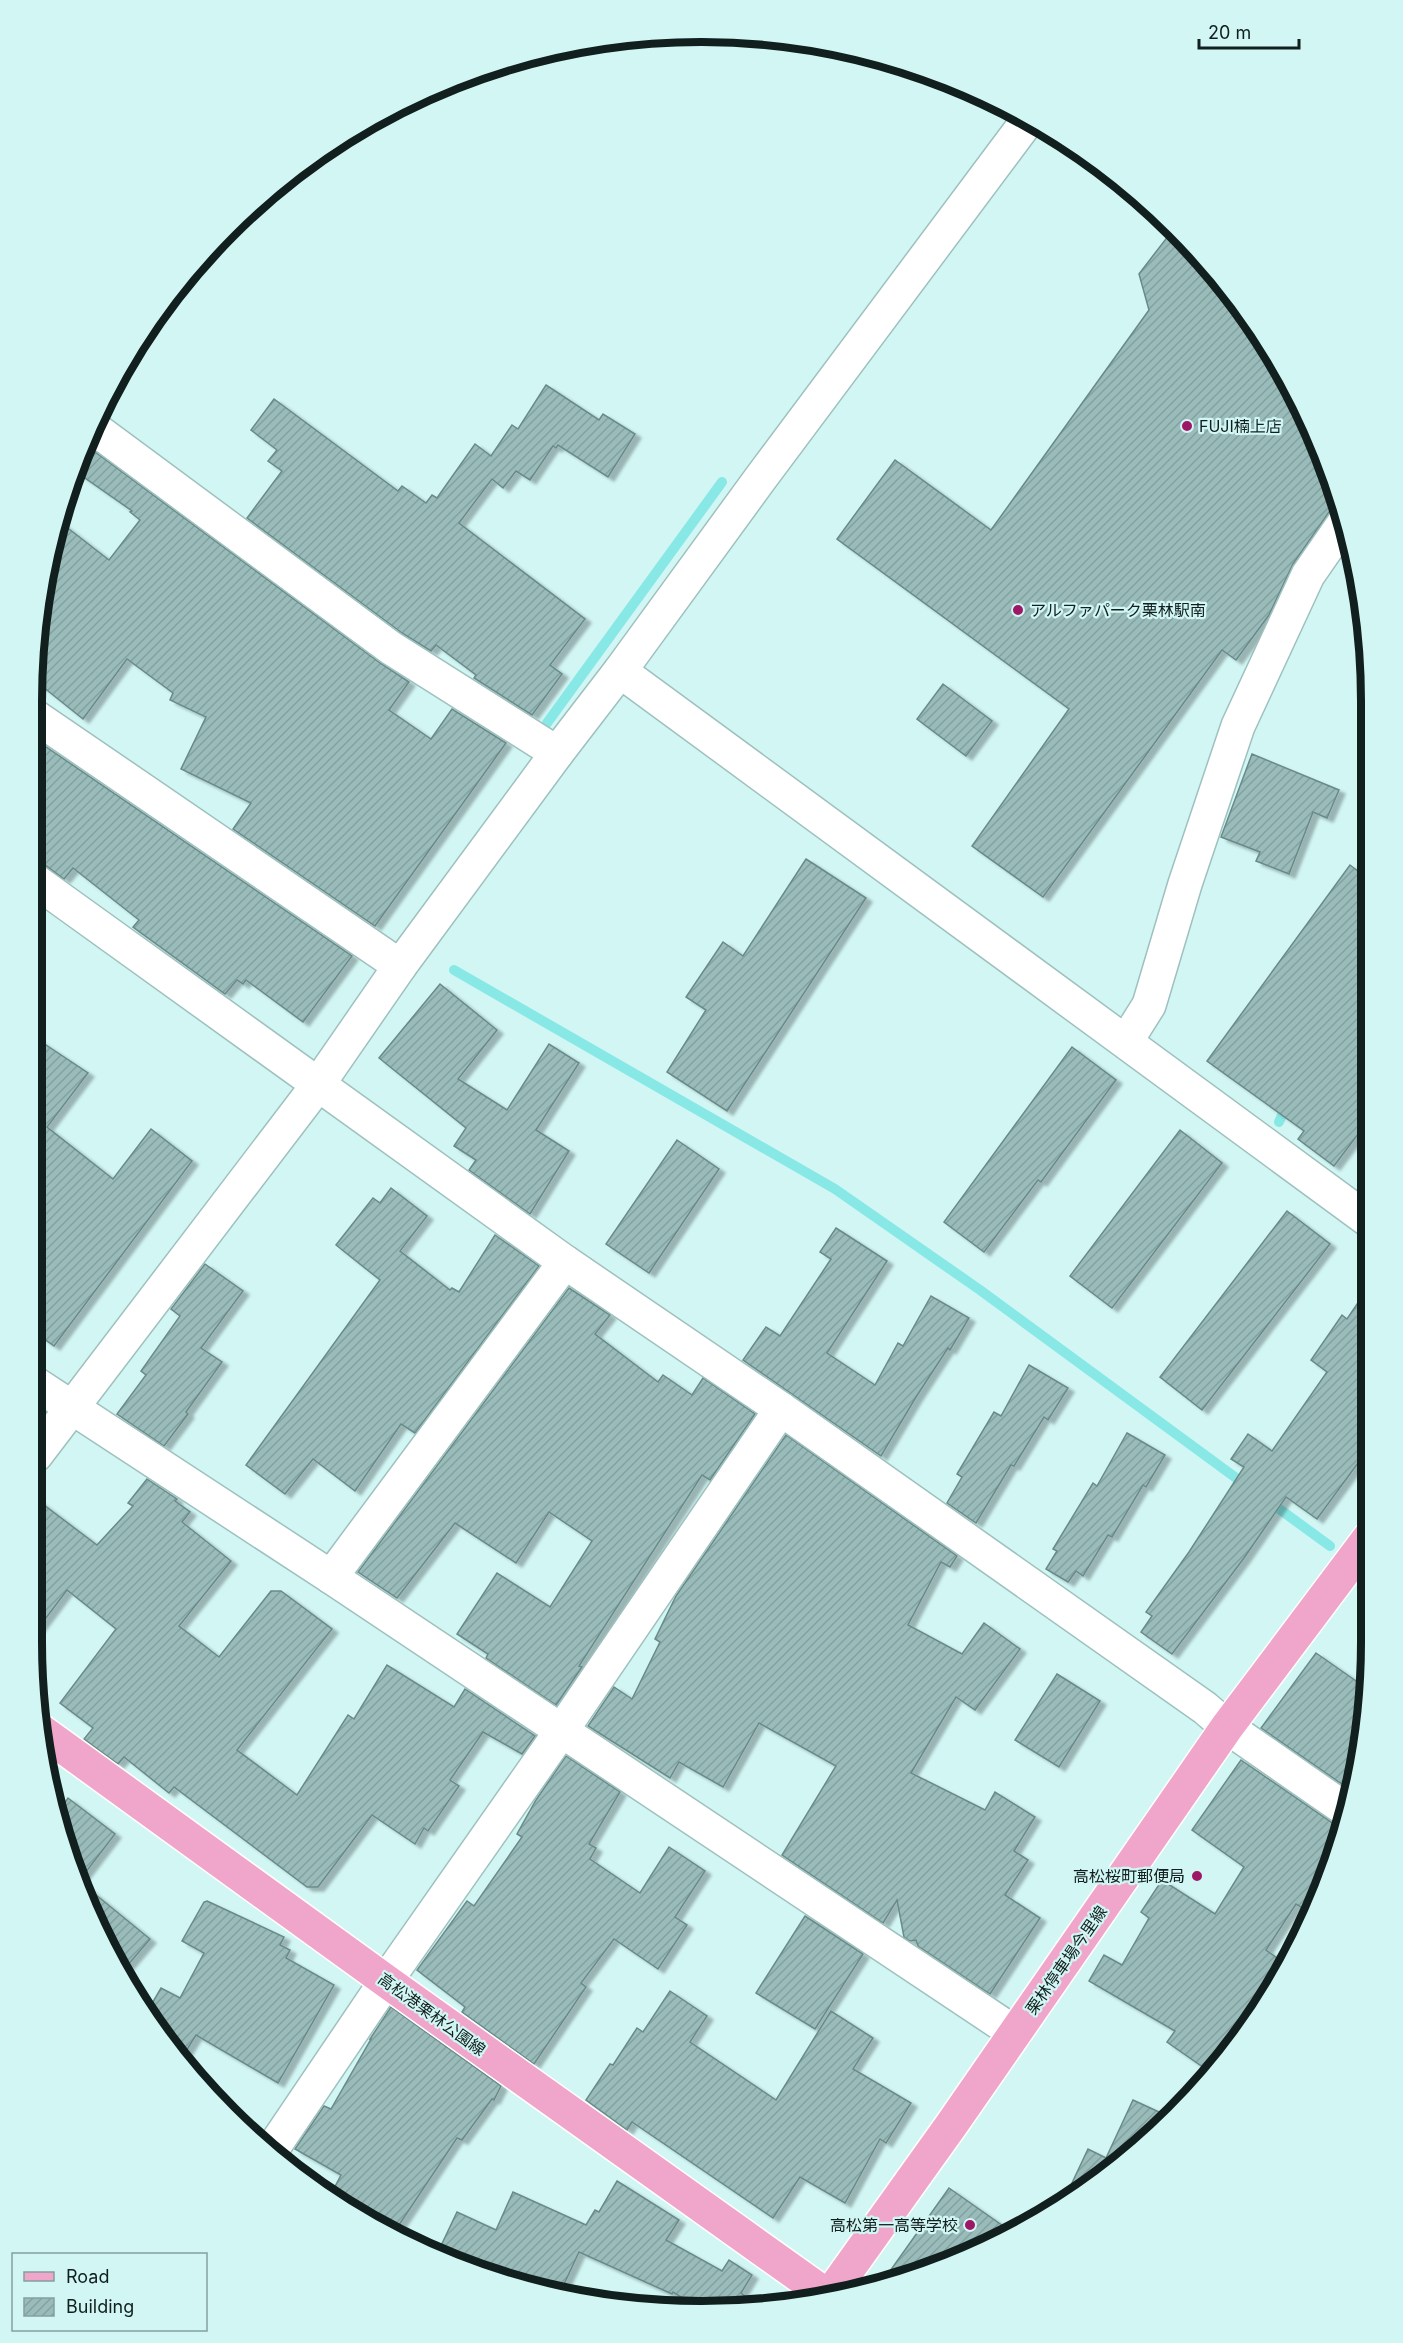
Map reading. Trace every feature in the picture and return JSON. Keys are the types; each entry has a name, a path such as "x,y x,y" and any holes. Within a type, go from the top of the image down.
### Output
{"main road":[{"name":"栗林停車場今里線","path":"835,2287 1227,1727 1361,1550"},
{"name":"高松港栗林公園線","path":"50,1737 386,1981 820,2290"}],"street":[{"path":"42,1447 317,1086 400,966 1023,126"},
{"path":"100,432 391,648 557,753"},
{"path":"1127,1040 1149,1005 1185,884 1238,726 1308,575 1339,530"},
{"path":"620,671 1127,1040 1361,1215"},
{"path":"42,721 400,966"},
{"path":"42,886 317,1086 565,1262 781,1409 1340,1806"},
{"path":"331,1577 565,1262"},
{"path":"42,1388 562,1730 1015,2033"},
{"path":"276,2144 781,1409"}],"building":[{"path":"1169,236 1225,300 1273,372 1293,410 1311,449 1332,510 1293,564 1269,615 1236,660 1222,650 1043,897 972,846 1069,709 837,539 895,460 991,530 1149,310 1139,274"},
{"path":"546,385 599,420 603,414 635,434 608,477 558,445 556,448 553,446 530,480 516,471 503,488 492,479 459,523 585,619 550,665 562,674 532,715 474,678 476,675 436,645 431,651 402,633 247,518 282,471 268,461 277,450 251,430 274,399 398,491 402,486 426,503 432,495 437,498 475,444 491,456 512,425 518,429"},
{"path":"92,450 380,663 409,682 389,710 431,739 452,709 506,743 375,926 233,829 251,803 181,769 206,717 170,700 173,693 127,659 83,719 42,686 48,615 66,526 109,560 140,520 130,512 132,511 82,476"},
{"path":"943,684 992,721 966,756 917,719"},
{"path":"42,744 352,956 303,1022 246,980 243,984 237,980 225,994 133,927 139,920 73,868 64,879 42,864"},
{"path":"1252,754 1339,790 1327,818 1313,812 1289,874 1256,861 1260,852 1221,837"},
{"path":"806,859 866,898 727,1111 667,1072 706,1010 686,997 723,942 743,956"},
{"path":"1350,865 1361,873 1361,1130 1334,1166 1298,1139 1304,1131 1207,1061"},
{"path":"440,984 497,1030 458,1079 507,1110 549,1044 579,1063 536,1130 569,1151 530,1214 469,1170 476,1160 454,1146 466,1128 379,1058"},
{"path":"42,1042 88,1073 47,1127 113,1179 151,1129 192,1161 54,1346 42,1337"},
{"path":"1072,1047 1116,1080 1041,1182 1038,1180 984,1252 944,1222"},
{"path":"1180,1130 1222,1163 1112,1308 1070,1276"},
{"path":"677,1140 719,1169 649,1273 606,1244"},
{"path":"391,1188 427,1216 400,1251 450,1290 452,1288 459,1292 495,1235 539,1266 415,1433 401,1424 355,1491 313,1459 285,1494 246,1465 380,1280 336,1245 373,1198 380,1203"},
{"path":"1287,1211 1330,1244 1202,1410 1160,1377"},
{"path":"836,1228 887,1261 827,1353 875,1385 898,1343 903,1346 931,1296 969,1318 950,1350 948,1348 916,1397 881,1456 743,1360 766,1327 780,1336 831,1259 820,1252"},
{"path":"205,1264 243,1291 201,1348 222,1362 164,1446 117,1414 146,1375 141,1371 180,1316 171,1309"},
{"path":"569,1288 610,1315 595,1334 658,1382 663,1375 692,1395 703,1378 755,1414 710,1480 702,1475 556,1705 486,1658 488,1654 457,1634 497,1573 550,1607 592,1541 549,1512 516,1563 455,1523 397,1598 358,1572"},
{"path":"1361,1298 1361,1459 1317,1519 1286,1497 1244,1558 1172,1654 1141,1632 1152,1616 1146,1612 1189,1552 1244,1467 1231,1459 1248,1434 1272,1451 1327,1372 1311,1360 1342,1315 1347,1319"},
{"path":"1029,1365 1068,1388 1048,1420 1044,1417 1014,1466 1011,1465 976,1523 947,1503 962,1477 957,1474 994,1412 1001,1416"},
{"path":"1127,1433 1165,1455 1146,1487 1143,1485 1112,1537 1108,1535 1083,1576 1076,1571 1068,1582 1046,1569 1057,1551 1053,1549 1093,1483 1097,1486"},
{"path":"786,1435 957,1556 950,1567 941,1562 908,1625 962,1654 984,1623 1020,1649 975,1710 956,1697 911,1773 985,1810 995,1792 1035,1817 1014,1851 1028,1860 1005,1895 1040,1918 990,1994 918,1946 916,1940 910,1941 904,1937 897,1900 883,1923 782,1855 836,1766 759,1723 723,1787 679,1762 670,1778 588,1726 614,1687 632,1699 660,1642 655,1639 676,1596"},
{"path":"147,1479 177,1499 175,1501 190,1512 182,1522 231,1561 179,1626 219,1657 271,1591 281,1591 332,1629 237,1750 297,1795 348,1715 354,1719 387,1665 454,1707 465,1689 535,1736 522,1754 483,1732 450,1780 459,1786 428,1831 424,1828 415,1844 372,1815 318,1887 307,1887 174,1787 169,1793 124,1757 118,1764 84,1739 93,1728 60,1703 116,1629 67,1590 42,1623 42,1504 97,1545 133,1506 128,1503"},
{"path":"1316,1653 1360,1684 1345,1786 1261,1728"},
{"path":"1057,1674 1100,1701 1059,1767 1015,1740"},
{"path":"566,1756 620,1792 589,1844 596,1848 590,1859 640,1893 669,1847 705,1871 675,1917 687,1925 658,1969 614,1939 581,1983 586,1987 534,2064 462,2012 465,2007 417,1970 467,1901 474,1906 522,1837 517,1834 536,1800"},
{"path":"1241,1760 1335,1824 1304,1909 1296,1904 1266,1950 1279,1959 1273,1971 1250,2008 1204,2068 1167,2042 1175,2031 1089,1981 1104,1955 1122,1965 1149,1918 1141,1912 1162,1880 1215,1914 1244,1867 1192,1830"},
{"path":"68,1798 115,1834 85,1874 77,1853 63,1806"},
{"path":"91,1891 150,1939 127,1966"},
{"path":"207,1901 284,1937 280,1945 290,1950 286,1958 334,1985 278,2083 196,2035 186,2052 151,2005 161,1988 180,1998 204,1953 182,1941 204,1902"},
{"path":"805,1916 863,1954 815,2029 756,1993"},
{"path":"670,1991 707,2016 690,2042 776,2100 831,2011 873,2038 853,2069 911,2103 886,2143 880,2139 845,2203 800,2177 773,2218 632,2122 627,2130 586,2100 610,2064 613,2065 637,2028 643,2032"},
{"path":"391,2007 501,2086 494,2100 492,2099 462,2140 457,2138 398,2227 334,2189 341,2175 295,2149 324,2106 331,2109 370,2039"},
{"path":"1133,2100 1162,2113 1103,2165 1069,2189 1088,2149 1106,2158"},
{"path":"617,2181 679,2220 666,2240 722,2271 729,2260 752,2275 741,2293 750,2299 687,2301 673,2292 672,2294 579,2252 563,2286 531,2279 440,2247 457,2212 496,2230 513,2192 586,2225 595,2210 599,2212"},
{"path":"949,2188 1004,2227 954,2251 888,2274"}],"waterway":[{"path":"547,723 722,482"},
{"path":"454,970 835,1189 980,1290 1247,1486"},
{"path":"1279,1122 1288,1102"},
{"path":"1267,1500 1330,1546"}],"place":[{"name":"FUJI楠上店","path":"1187,426"},
{"name":"アルファパーク栗林駅南","path":"1018,610"},
{"name":"高松桜町郵便局","path":"1197,1876"},
{"name":"高松第一高等学校","path":"970,2225"}]}
